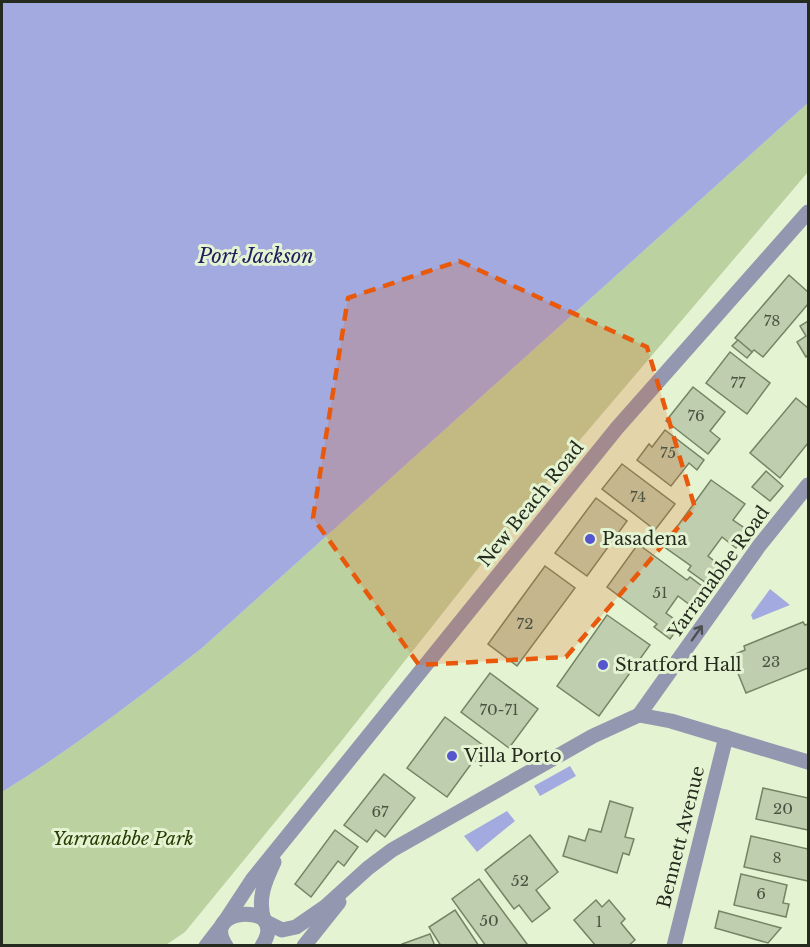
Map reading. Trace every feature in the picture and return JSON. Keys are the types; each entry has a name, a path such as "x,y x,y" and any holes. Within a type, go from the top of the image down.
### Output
{"street":[{"name":"New Beach Road","path":"207,945 246,888 617,428 808,212"},
{"name":"Yarranabbe Road","path":"639,715 759,546 808,484"},
{"path":"282,930 297,927 361,874 409,839 593,736 639,715 671,721 808,762"},
{"name":"Bennett Avenue","path":"674,945 726,737"},
{"name":"New Beach Road","path":"262,945 268,926 261,908 265,882 277,857 295,829"},
{"path":"304,945 361,874"},
{"path":"226,945 220,935 224,923 238,915 255,915 282,930 291,937 295,945"}],"highlighted area":[{"path":"459,261 647,347 695,508 566,657 419,665 313,518 348,298"}],"green space":[{"name":"Yarranabbe Park","path":"808,103 808,172 579,441 339,744 185,932 166,945 2,946 2,792 129,705 202,648"}],"water":[{"name":"Port Jackson","path":"2,2 808,2 808,103 202,648 79,741 2,792"},
{"path":"770,589 790,605 753,620 751,615"},
{"path":"570,766 576,776 540,796 534,786"},
{"path":"507,811 515,821 477,852 464,836"}],"building":[{"path":"789,275 808,292 808,304 763,357 754,350 752,352 735,338"},
{"path":"808,321 808,355 806,357 797,342 806,336 800,326"},
{"path":"738,340 752,352 747,358 732,346"},
{"path":"730,352 770,383 747,414 706,383"},
{"path":"693,387 725,412 710,431 720,439 708,454 666,421"},
{"path":"796,398 808,408 808,443 780,478 750,453"},
{"path":"665,430 704,460 697,470 689,463 671,486 637,460 649,444 652,447"},
{"path":"622,464 675,504 655,530 602,489"},
{"path":"766,471 783,486 770,501 752,487"},
{"path":"711,480 745,504 733,520 749,531 736,548 722,537 708,556 722,567 709,585 688,570 691,566 663,546"},
{"name":"Pasadena","path":"596,498 627,521 587,576 555,553"},
{"path":"638,544 687,580 690,577 707,590 694,608 678,596 666,613 681,624 670,639 654,627 657,624 607,587"},
{"path":"545,566 575,588 517,666 488,644"},
{"name":"Stratford Hall","path":"607,615 650,645 599,716 557,686"},
{"path":"803,622 805,625 808,624 808,668 746,693 731,656 745,650 744,646"},
{"path":"490,673 538,709 509,748 461,712"},
{"name":"Villa Porto","path":"445,717 492,752 481,766 474,760 447,797 407,768"},
{"path":"384,774 415,798 385,837 376,830 367,842 344,825"},
{"path":"763,788 808,798 808,830 756,819"},
{"path":"610,801 633,808 625,837 634,839 629,855 623,853 617,873 563,856 569,836 585,841 589,829 601,832"},
{"path":"335,830 358,847 344,866 338,861 311,897 295,884"},
{"path":"530,835 558,872 536,890 550,908 532,922 519,905 514,909 485,870"},
{"path":"751,836 808,849 808,881 744,867"},
{"path":"741,874 787,885 783,903 789,904 786,917 734,905"},
{"path":"479,879 527,944 525,946 486,946 452,899"},
{"path":"596,900 602,907 609,900 625,919 621,923 635,940 628,946 596,946 574,920"},
{"path":"455,910 479,946 441,946 429,927"},
{"path":"719,911 781,928 768,943 715,928"},
{"path":"430,934 435,946 402,946 402,944"}],"place":[{"name":"Pasadena","path":"590,539"},
{"name":"Stratford Hall","path":"603,665"},
{"name":"Villa Porto","path":"452,756"}]}
